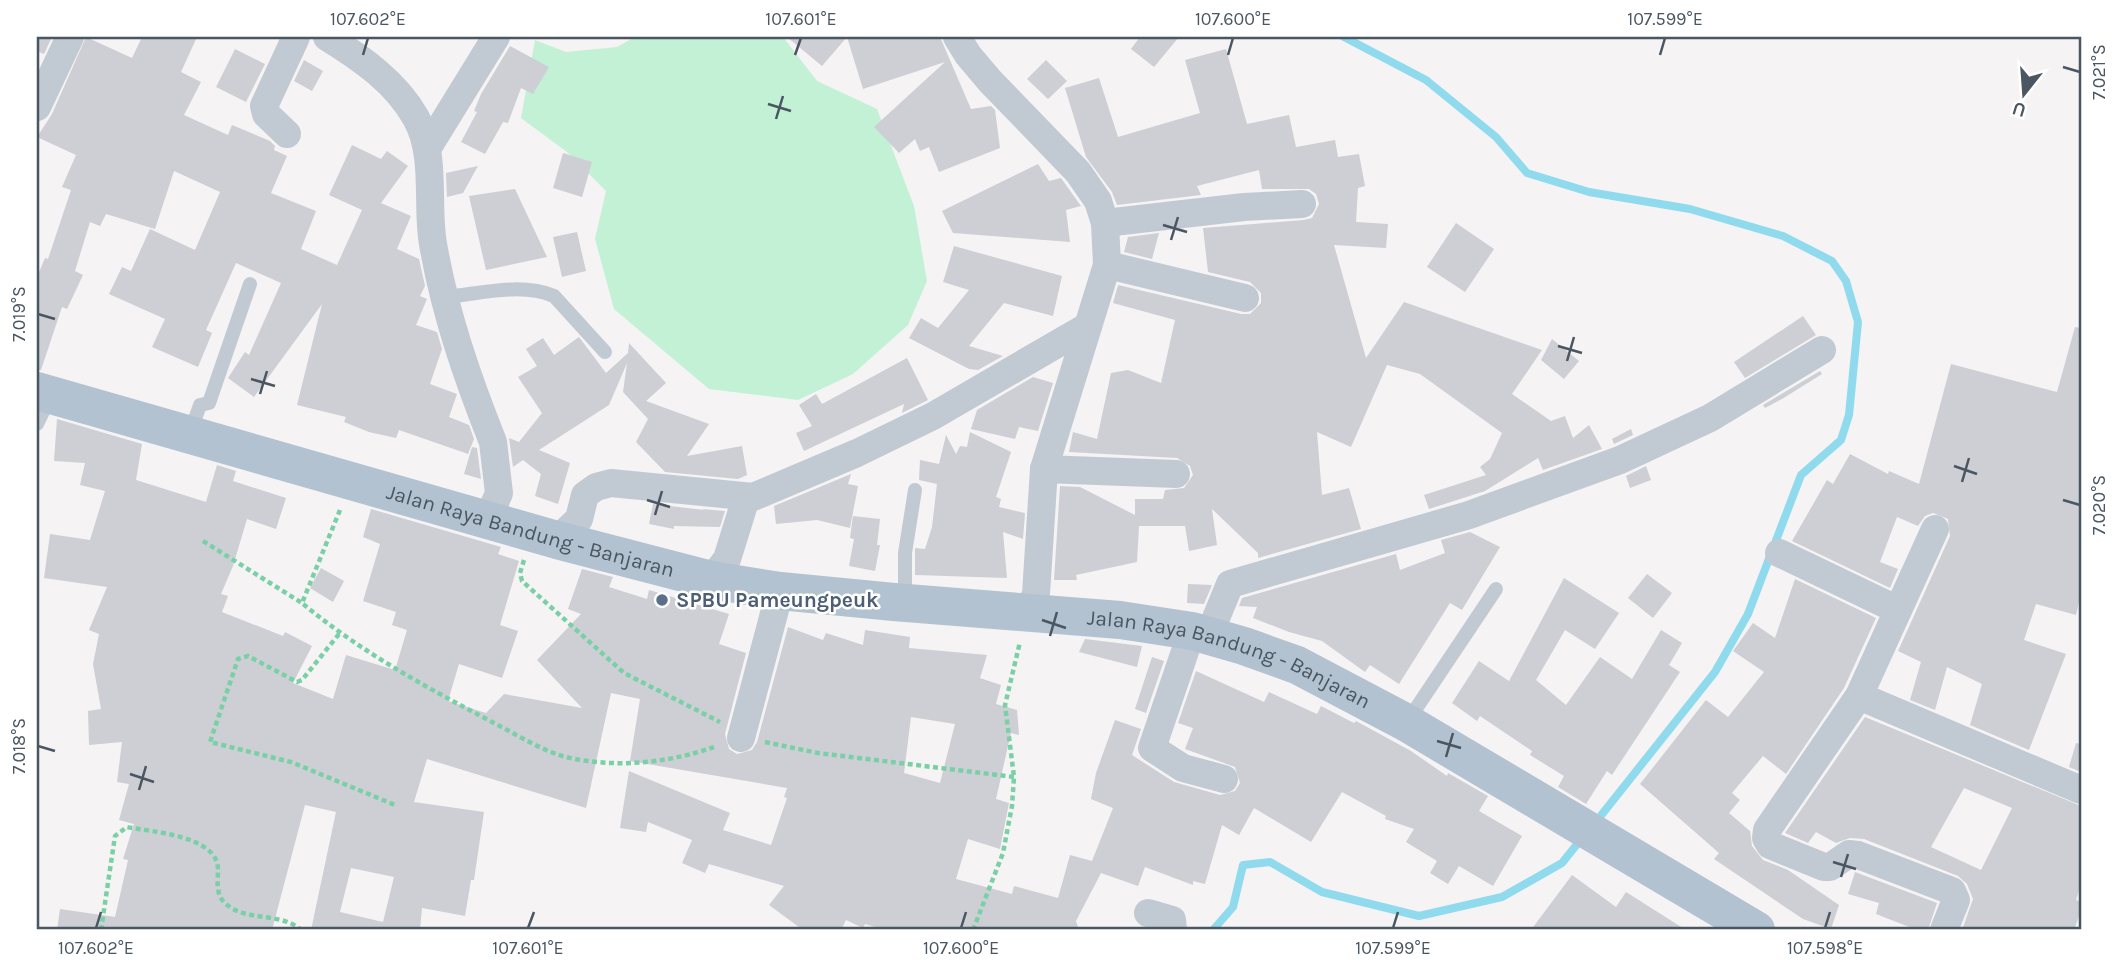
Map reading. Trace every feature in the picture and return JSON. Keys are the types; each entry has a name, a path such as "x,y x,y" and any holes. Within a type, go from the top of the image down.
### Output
{"main road":[{"name":"Jalan Raya Bandung - Banjaran","path":"42,403 190,433 545,536 711,580 780,591 1119,620 1200,633 1297,665 1406,723 1756,930"}],"street":[{"path":"37,107 70,37"},
{"path":"287,134 266,114 264,106 296,37"},
{"path":"327,37 358,55 402,98 417,120 427,149 432,242 444,297 456,347 494,442 499,493 488,519"},
{"path":"427,149 495,37"},
{"path":"957,37 990,81 1078,172 1098,201 1105,223 1107,265 1044,469 1036,594 1028,612"},
{"path":"1105,223 1244,207 1302,205"},
{"path":"1107,265 1245,298"},
{"path":"545,536 579,519 585,495 604,484 746,498 858,453 933,416 1088,326"},
{"path":"1224,779 1183,768 1152,748 1200,633 1230,584 1469,515 1620,460 1710,418 1822,350"},
{"path":"1044,469 1176,474"},
{"path":"711,580 727,559 746,498"},
{"path":"1936,529 1859,696 1767,830 1766,838 1769,845 1824,867 1830,867 1849,854 1858,855 1952,891 1956,900 1944,930"},
{"path":"1779,553 1898,610"},
{"path":"741,738 780,591"},
{"path":"1859,696 2081,790"},
{"path":"1148,913 1172,920 1173,930"}],"lane":[{"path":"190,433 200,405 209,403 250,284"},
{"path":"444,297 530,289 545,292 554,296 605,352"},
{"path":"894,602 905,587 905,553 915,490"},
{"path":"1406,723 1496,589"}],"path":[{"path":"302,603 352,480"},
{"path":"545,536 520,573 522,581 624,674 691,705 741,738 818,753 1014,778"},
{"path":"203,541 302,603 339,634 413,681 522,738 574,759 649,762 678,760 741,738"},
{"path":"973,930 1003,852 1014,778 1005,705 1028,612"},
{"path":"339,634 302,680 296,681 248,656 238,659 210,742 291,762 395,805"},
{"path":"101,930 116,836 127,827 183,835 215,857 218,864 218,892 225,904 241,912 290,924 301,930"},
{"path":"849,930 859,930"}],"green space":[{"path":"635,37 783,37 817,81 877,109 914,206 927,281 908,325 853,374 798,400 709,389 614,309 595,239 606,191 567,152 521,118 535,40 566,52 617,47"}],"building":[{"path":"37,37 52,37 44,54 37,51"},
{"path":"86,37 132,58 142,37 197,37 181,72 201,82 184,115 228,135 232,125 270,141 275,146 274,150 287,156 271,193 316,211 301,249 337,265 362,210 329,195 352,145 381,159 387,151 408,166 381,203 411,216 397,249 419,259 425,286 420,296 427,299 416,325 437,332 442,349 430,384 457,394 449,417 469,425 474,439 468,454 399,430 396,438 369,432 344,422 346,417 297,405 322,304 254,397 228,378 245,352 249,355 281,283 236,263 206,330 212,333 198,367 152,347 165,319 109,294 122,267 131,271 150,229 195,250 220,192 174,171 155,229 106,214 100,226 90,222 75,271 83,275 67,309 62,307 41,370 37,370 37,277 45,258 48,259 71,190 62,187 76,155 37,137 52,114"},
{"path":"787,37 847,37 822,66"},
{"path":"847,37 940,37 971,109 991,106 995,110 1000,148 939,172 929,147 920,151 915,139 899,153 874,127 945,62 863,89"},
{"path":"1140,37 1179,37 1154,67 1131,49"},
{"path":"510,46 549,67 533,94 521,88 508,123 503,122 485,154 461,142 477,112 474,111 481,94"},
{"path":"235,49 265,64 246,102 216,87"},
{"path":"1226,49 1247,124 1289,115 1296,147 1335,140 1338,157 1359,154 1365,186 1358,188 1356,222 1388,224 1386,248 1334,245 1366,358 1404,302 1542,350 1512,394 1551,421 1565,416 1573,438 1589,425 1602,449 1543,470 1538,458 1485,491 1429,509 1424,495 1486,475 1480,467 1490,459 1502,433 1420,374 1387,365 1351,447 1317,432 1322,495 1349,488 1361,529 1258,558 1258,553 1212,509 1217,545 1189,551 1185,526 1139,526 1137,562 1076,575 1077,580 1054,580 1060,486 1080,487 1135,515 1135,499 1163,499 1165,490 1184,488 1193,475 1190,466 1177,458 1069,452 1073,432 1097,439 1111,373 1128,370 1161,383 1175,320 1113,303 1118,285 1250,314 1261,303 1261,293 1250,282 1208,272 1203,228 1304,220 1312,218 1319,204 1316,194 1309,189 1262,189 1259,170 1197,186 1201,195 1117,205 1112,192 1086,157 1065,88 1099,78 1118,137 1200,113 1185,60"},
{"path":"304,60 323,71 312,91 294,81"},
{"path":"1046,60 1067,81 1048,99 1027,79"},
{"path":"563,153 592,162 582,197 553,188"},
{"path":"1038,164 1049,181 1061,178 1081,206 1066,210 1070,242 953,233 942,211"},
{"path":"478,166 463,193 447,197 446,173"},
{"path":"515,189 547,257 486,270 469,196"},
{"path":"1456,223 1494,249 1465,292 1427,267"},
{"path":"577,232 586,271 562,277 553,237"},
{"path":"1159,233 1152,259 1124,252 1128,237"},
{"path":"954,246 1062,276 1053,316 1004,303 969,346 1003,356 978,370 969,369 909,338 921,318 938,328 969,290 943,282"},
{"path":"1803,316 1816,335 1745,378 1734,362"},
{"path":"2075,327 2081,328 2081,593 2076,615 2036,604 2024,640 2066,654 2029,750 1970,725 1982,684 1947,667 1935,710 1910,700 1921,662 1898,651 1950,536 1948,519 1933,513 1925,516 1918,526 1897,517 1880,562 1898,569 1890,588 1792,541 1827,480 1833,484 1850,454 1888,474 1889,471 1919,484 1951,364 2057,392"},
{"path":"579,337 606,373 628,353 629,343 666,383 646,401 709,424 687,456 742,446 747,475 738,479 665,472 636,442 648,419 623,392 627,363 609,405 539,450 570,463 558,504 535,496 541,474 523,460 513,467 509,438 519,442 542,413 518,377 537,366 526,349 543,338 554,355"},
{"path":"1552,339 1579,361 1564,379 1541,360"},
{"path":"907,358 928,400 902,413 904,404 804,451 796,433 812,426 799,405 816,394 822,404"},
{"path":"1820,371 1822,374 1782,399 1765,408 1763,405"},
{"path":"1033,377 1053,383 1038,431 1019,427 1015,439 971,429 977,410"},
{"path":"57,419 142,444 136,480 206,502 217,465 236,471 233,481 286,498 276,529 247,519 233,566 221,594 228,596 222,612 283,636 285,632 312,646 293,683 333,699 346,655 395,670 407,630 392,625 396,612 363,601 380,544 363,537 371,509 501,547 498,554 519,561 500,625 518,631 502,678 459,664 448,701 486,713 504,694 582,708 537,660 581,614 568,609 582,569 613,577 609,587 647,599 649,590 729,614 719,644 746,653 725,734 729,749 737,754 752,750 757,742 788,627 823,640 826,633 863,645 865,630 910,637 909,648 987,655 980,678 1001,685 996,704 1017,710 1019,735 1011,733 996,799 1009,803 1000,849 968,839 956,879 1012,894 1014,886 1058,898 1070,855 1092,861 1113,808 1091,799 1096,773 1115,720 1141,729 1132,755 1174,782 1220,795 1235,791 1240,783 1235,767 1185,749 1193,728 1178,723 1196,671 1264,702 1269,692 1317,714 1321,706 1354,723 1356,721 1411,751 1447,776 1448,773 1488,796 1479,811 1522,836 1493,886 1459,866 1448,884 1430,873 1437,861 1406,842 1414,829 1385,819 1386,816 1342,792 1311,842 1254,808 1239,835 1222,825 1205,884 1193,881 1193,885 1145,867 1138,886 1101,873 1076,921 1079,930 885,930 865,924 863,928 846,920 841,930 803,930 769,905 784,886 709,864 705,873 682,863 692,840 648,822 646,832 620,828 629,771 730,813 723,830 771,845 787,798 784,797 787,788 630,761 640,699 611,693 586,808 427,759 414,802 484,812 474,880 471,880 465,916 422,908 420,930 311,930 336,812 305,805 272,930 57,930 60,909 115,917 128,860 123,859 134,824 119,820 129,784 117,782 122,742 89,745 88,711 101,709 93,664 99,634 89,630 107,587 44,578 50,534 90,540 105,491 80,485 85,463 54,461","holes":["911,717 955,724 940,783 904,773","351,868 394,877 383,922 340,912"]},
{"path":"1631,429 1633,435 1614,444 1612,439"},
{"path":"970,432 1011,452 996,497 1001,499 999,507 1025,513 1023,539 1003,532 1007,578 915,575 915,548 925,549 932,527 937,484 919,480 920,460 939,464 946,435 956,454 960,446 967,447"},
{"path":"472,447 477,448 481,479 464,474"},
{"path":"1646,466 1651,480 1630,488 1626,476"},
{"path":"851,474 848,484 858,486 850,528 817,520 776,524 774,506"},
{"path":"653,504 725,511 720,527 674,526 674,529 649,524"},
{"path":"853,516 880,519 877,545 880,545 875,571 849,566 854,539 850,538"},
{"path":"1470,532 1500,547 1462,610 1450,603 1399,684 1370,665 1365,672 1322,641 1253,618 1257,607 1239,606 1242,598 1396,554 1400,570 1445,553 1441,540"},
{"path":"321,568 344,581 333,602 310,588"},
{"path":"1647,574 1672,593 1653,618 1628,598"},
{"path":"1564,578 1619,613 1595,649 1565,630 1536,680 1566,705 1600,657 1632,679 1661,630 1682,643 1669,665 1680,672 1612,775 1607,771 1586,804 1558,787 1564,776 1530,755 1532,751 1480,716 1477,721 1452,703 1479,661 1509,681"},
{"path":"1795,579 1876,618 1844,688 1786,774 1763,756 1732,793 1740,800 1729,813 1750,831 1752,846 1763,860 1788,870 1839,905 1831,929 1803,919 1714,859 1719,853 1640,784 1706,700 1728,717 1764,672 1733,651 1753,623 1775,638"},
{"path":"1188,584 1212,585 1204,604 1187,603"},
{"path":"1085,639 1142,646 1137,667 1079,652"},
{"path":"1152,657 1164,661 1146,713 1135,709"},
{"path":"1865,717 2081,806 2081,884 2076,900 2081,902 2081,911 2074,930 1962,930 1973,899 1967,884 1958,876 1864,839 1850,838 1836,843 1816,832 1808,843 1785,833","holes":["1964,788 2012,808 1981,870 1931,847"]},
{"path":"2076,743 2081,744 2081,772 2069,767"},
{"path":"1855,872 1937,903 1928,930 1917,930 1876,914 1879,903 1848,894"},
{"path":"1572,875 1616,907 1626,892 1686,930 1531,930"}],"waterway":[{"path":"1344,37 1426,80 1496,137 1527,173 1589,192 1690,209 1783,236 1832,261 1846,281 1858,322 1849,415 1841,440 1801,475 1748,614 1715,672 1595,823"},
{"path":"1213,930 1233,907 1243,865 1270,862 1322,892 1419,916 1502,897 1562,863 1582,838"}],"place":[{"name":"SPBU Pameungpeuk","path":"662,600"}]}
